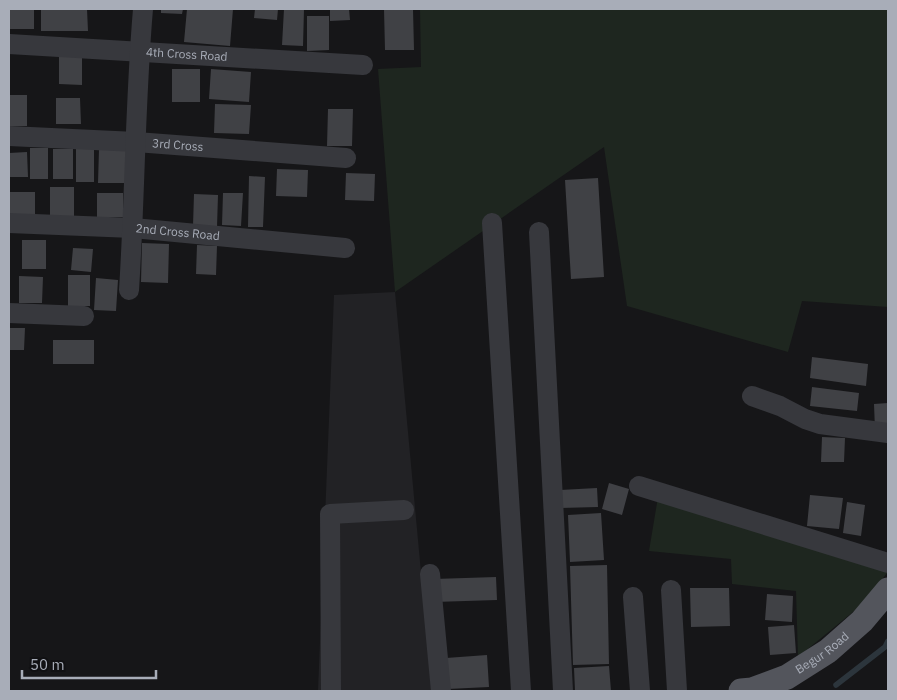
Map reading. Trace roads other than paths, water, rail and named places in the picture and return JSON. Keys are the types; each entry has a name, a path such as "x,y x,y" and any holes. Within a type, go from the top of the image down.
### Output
{"main road":[{"name":"Begur Road","path":"751,691 787,677 828,651 862,620 888,590"}],"street":[{"path":"129,290 142,9"},
{"name":"4th Cross Road","path":"9,44 363,65"},
{"name":"3rd Cross","path":"9,136 136,142 346,158"},
{"name":"2nd Cross Road","path":"9,223 133,228 345,248"},
{"path":"492,223 521,691"},
{"path":"539,232 563,691"},
{"path":"9,313 84,316"},
{"path":"752,396 820,424 888,433"},
{"path":"639,486 888,563"},
{"path":"331,691 330,514 404,510"},
{"path":"430,574 441,691"},
{"path":"671,590 677,691"},
{"path":"634,597 640,691"}],"waterway":[{"path":"836,685 885,647 888,641"}]}
